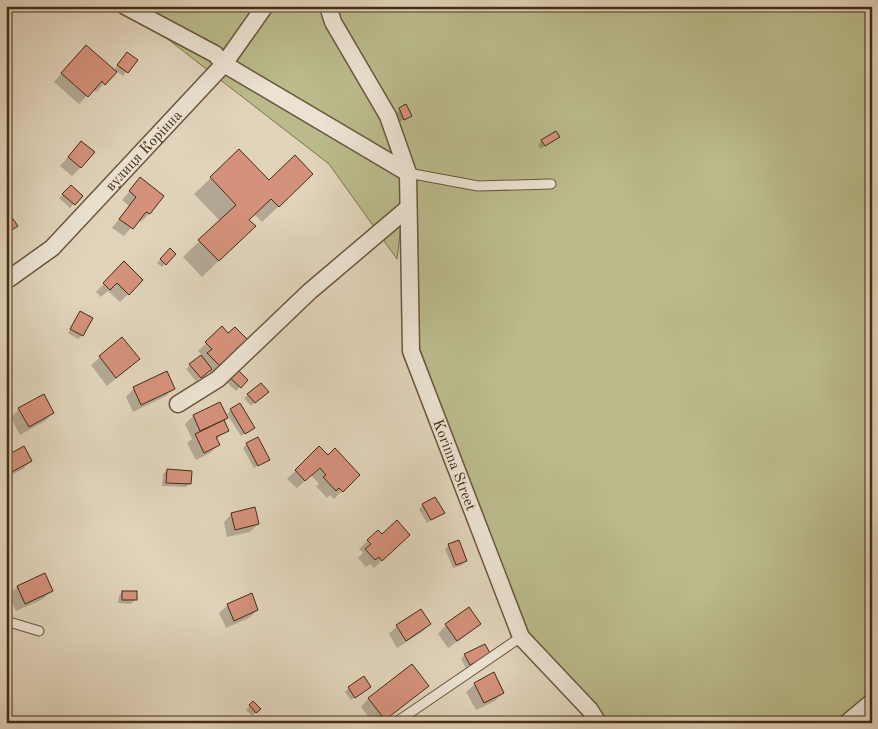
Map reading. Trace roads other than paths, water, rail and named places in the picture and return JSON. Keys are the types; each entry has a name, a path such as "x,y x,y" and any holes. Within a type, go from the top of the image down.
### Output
{"street":[{"path":"125,6 215,54 224,64 408,173"},
{"name":"вулиця Корінна","path":"6,280 52,248 224,64 265,6"},
{"name":"Korinna Street","path":"328,6 333,22 388,116 408,173 411,351 521,637 590,710 598,723"},
{"path":"178,404 218,380 309,292 408,208"},
{"path":"847,723 872,702"}],"lane":[{"path":"408,173 478,186 551,184"},
{"path":"6,621 39,631"},
{"path":"394,723 521,637"}]}
